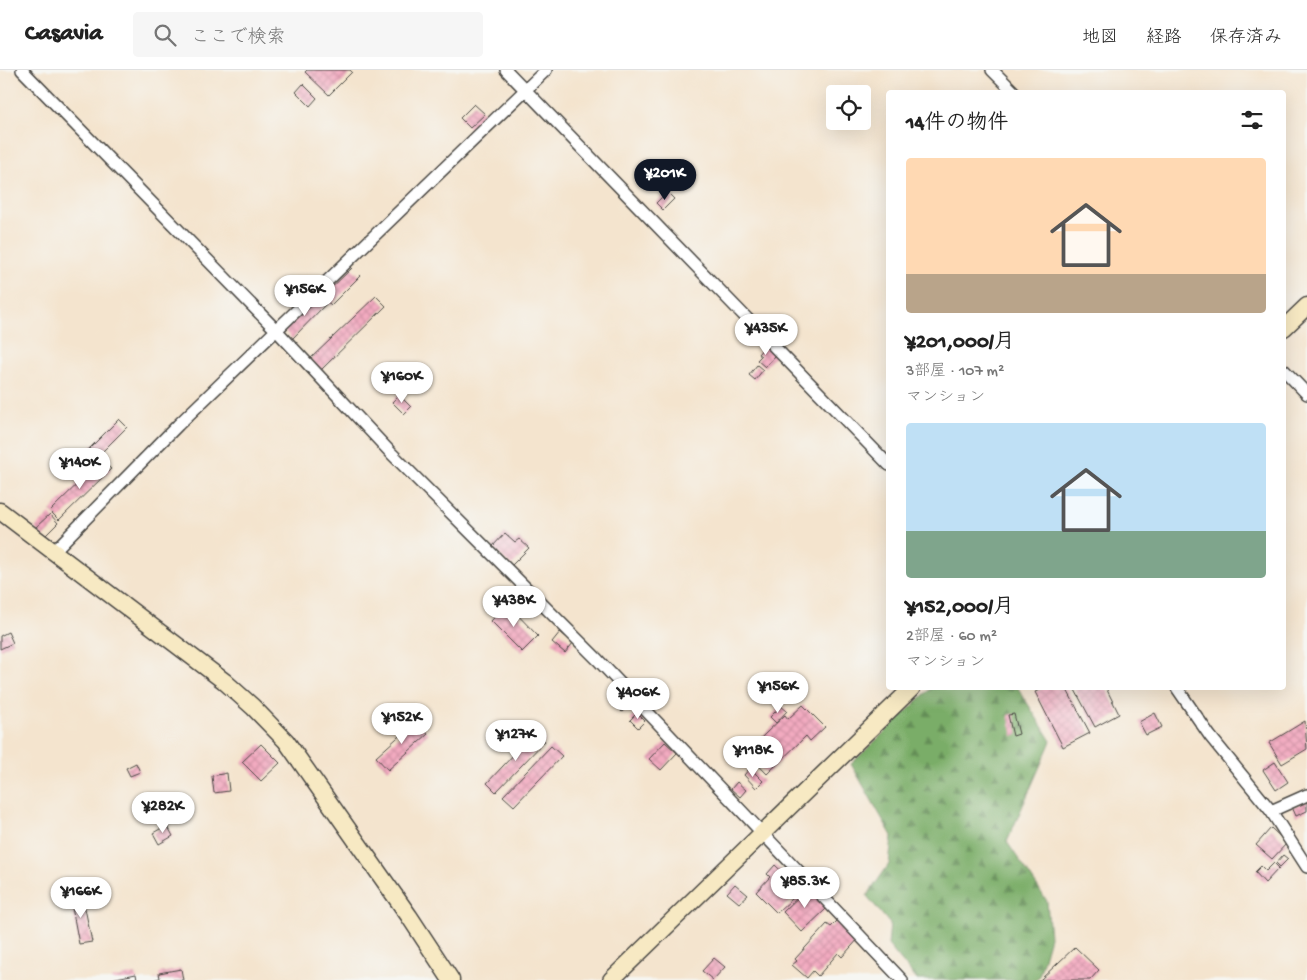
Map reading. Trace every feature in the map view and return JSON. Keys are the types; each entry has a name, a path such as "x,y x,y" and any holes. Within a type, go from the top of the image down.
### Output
{"street":[{"path":"22,70 277,331 392,454 598,660 902,980"},
{"path":"506,70 570,133 886,462"},
{"path":"52,553 178,425 546,70"},
{"path":"992,70 1012,90"},
{"path":"1286,326 1307,306"},
{"path":"1286,372 1307,394"},
{"path":"0,511 52,553 224,681 253,706 286,741 409,916 451,980"},
{"path":"611,980 910,690"},
{"path":"1178,690 1210,736 1271,811 1307,867"},
{"path":"1271,811 1307,796"}],"green space":[{"path":"929,690 1019,690 1051,741 1007,842 1047,901 1050,937 1039,976 1035,980 917,980 888,945 890,924 867,896 889,864 892,836 851,764"}],"building":[{"path":"307,70 350,70 352,72 329,95 305,72"},
{"path":"303,84 317,98 310,106 296,92"},
{"path":"474,104 485,114 470,128 460,118"},
{"path":"667,192 674,199 663,210 656,203"},
{"path":"352,268 360,276 331,305 322,297"},
{"path":"318,296 326,304 292,339 284,330"},
{"path":"376,296 386,306 321,370 310,359"},
{"path":"765,346 776,355 765,367 757,360 761,356 758,354"},
{"path":"757,365 763,370 755,380 749,375"},
{"path":"399,395 411,407 404,414 392,402"},
{"path":"119,419 127,427 78,476 70,468"},
{"path":"102,460 111,469 59,520 50,511"},
{"path":"50,514 58,523 44,537 35,528"},
{"path":"505,533 515,542 519,539 529,548 511,566 492,547"},
{"path":"507,604 538,636 522,652 491,621"},
{"path":"8,632 13,643 0,649 0,636"},
{"path":"560,632 573,643 565,653 552,642"},
{"path":"1040,690 1067,690 1090,733 1063,747 1035,692"},
{"path":"1075,690 1107,690 1119,714 1095,727"},
{"path":"623,699 629,705 622,712 616,706"},
{"path":"803,705 825,727 810,741 806,736 767,774 746,752 785,715 788,719"},
{"path":"781,706 787,711 776,723 770,717"},
{"path":"637,713 645,721 638,728 630,720"},
{"path":"1155,713 1162,727 1146,735 1139,722"},
{"path":"1014,714 1019,734 1013,736 1008,715"},
{"path":"417,720 428,734 388,770 376,757"},
{"path":"1305,721 1307,749 1282,764 1269,743"},
{"path":"535,732 545,741 496,792 487,783"},
{"path":"665,742 677,753 661,770 649,759"},
{"path":"261,744 280,763 261,781 242,762"},
{"path":"551,746 562,756 514,806 503,796"},
{"path":"1275,762 1288,782 1276,790 1263,770"},
{"path":"136,763 140,772 130,776 126,768"},
{"path":"750,768 763,781 756,788 744,775"},
{"path":"227,773 229,791 214,793 212,776"},
{"path":"737,782 746,790 740,797 731,789"},
{"path":"1307,801 1307,811 1296,816 1292,807"},
{"path":"167,825 173,836 159,844 153,833"},
{"path":"1271,828 1287,843 1272,859 1256,845"},
{"path":"1283,855 1288,859 1280,867 1276,863"},
{"path":"1274,863 1279,868 1265,883 1255,872 1261,866 1266,871"},
{"path":"775,865 795,884 800,879 807,885 777,913 756,892 770,877 767,874"},
{"path":"735,884 748,895 739,903 727,893"},
{"path":"810,886 827,908 802,932 783,912"},
{"path":"82,894 92,942 79,944 70,897"},
{"path":"839,919 860,937 842,957 838,953 818,976 813,971 807,978 792,965 797,961 795,959 827,924 831,927"},
{"path":"1075,947 1099,970 1090,980 1040,980"},
{"path":"714,958 725,967 713,980 702,971"},
{"path":"181,969 183,980 153,980 160,978 159,973"},
{"path":"136,974 137,980 111,980 111,979"}]}
